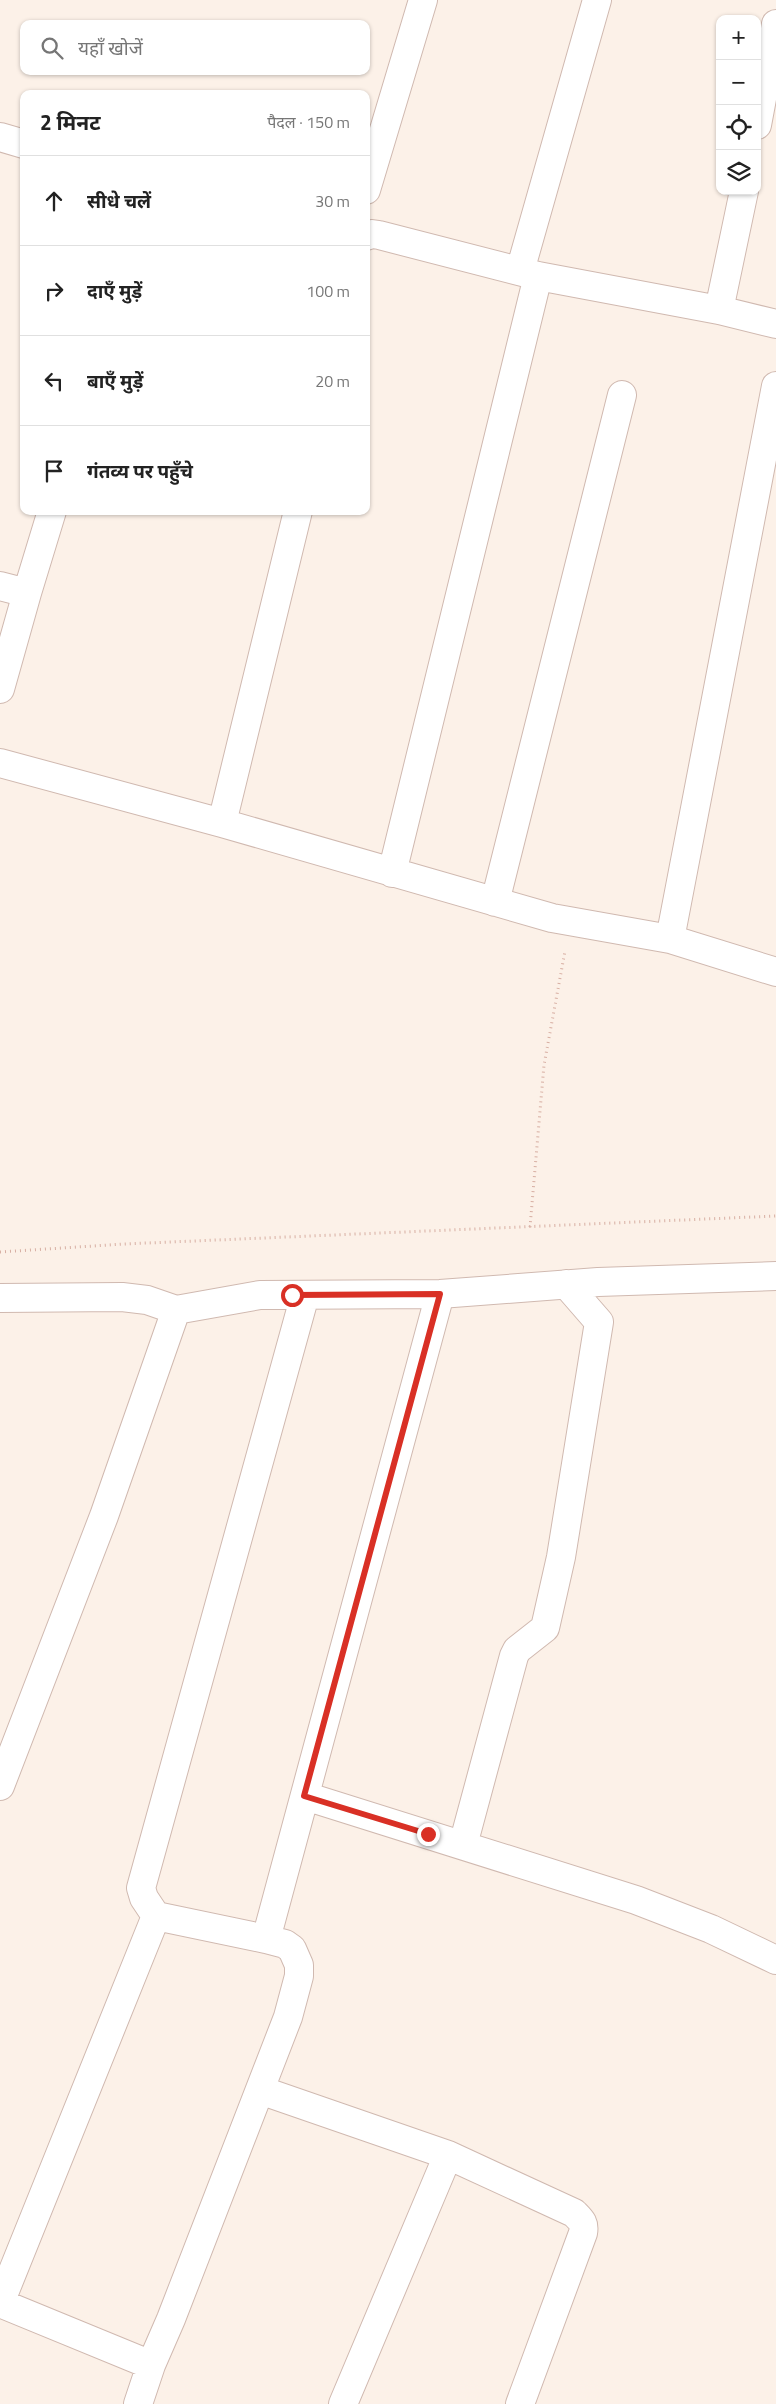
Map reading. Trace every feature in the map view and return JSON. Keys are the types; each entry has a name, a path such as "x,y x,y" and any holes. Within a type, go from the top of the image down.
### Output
{"street":[{"path":"370,177 423,0"},
{"path":"392,873 529,273 597,0"},
{"path":"761,105 776,24"},
{"path":"0,137 20,143"},
{"path":"720,310 743,195"},
{"path":"370,235 379,235 529,273 720,310 776,324"},
{"path":"670,939 776,386"},
{"path":"495,902 622,395"},
{"path":"0,690 51,515"},
{"path":"222,823 297,515"},
{"path":"0,586 27,593"},
{"path":"0,763 222,823 495,902 570,921 670,939 776,972"},
{"path":"0,1298 122,1297 147,1300 176,1310 260,1295 440,1294 566,1284 776,1276"},
{"path":"463,1845 516,1650 546,1628 561,1557 599,1330 599,1322 596,1316 566,1284"},
{"path":"138,2404 151,2364 171,2319 288,2017 299,1976 299,1965 292,1948 285,1944 156,1916 144,1898 142,1888 305,1294"},
{"path":"266,1939 440,1294"},
{"path":"0,1786 104,1516 176,1310"},
{"path":"304,1796 636,1900 711,1929 776,1960"},
{"path":"151,2364 0,2303 156,1916"},
{"path":"260,2090 448,2155 574,2214 583,2223 583,2233 520,2404"},
{"path":"343,2404 448,2155"}],"path":[{"path":"530,1227 544,1065 570,921"},
{"path":"0,1252 124,1244 776,1216"}],"route":[{"path":"292,1295 440,1294 304,1796 428,1834"}]}
